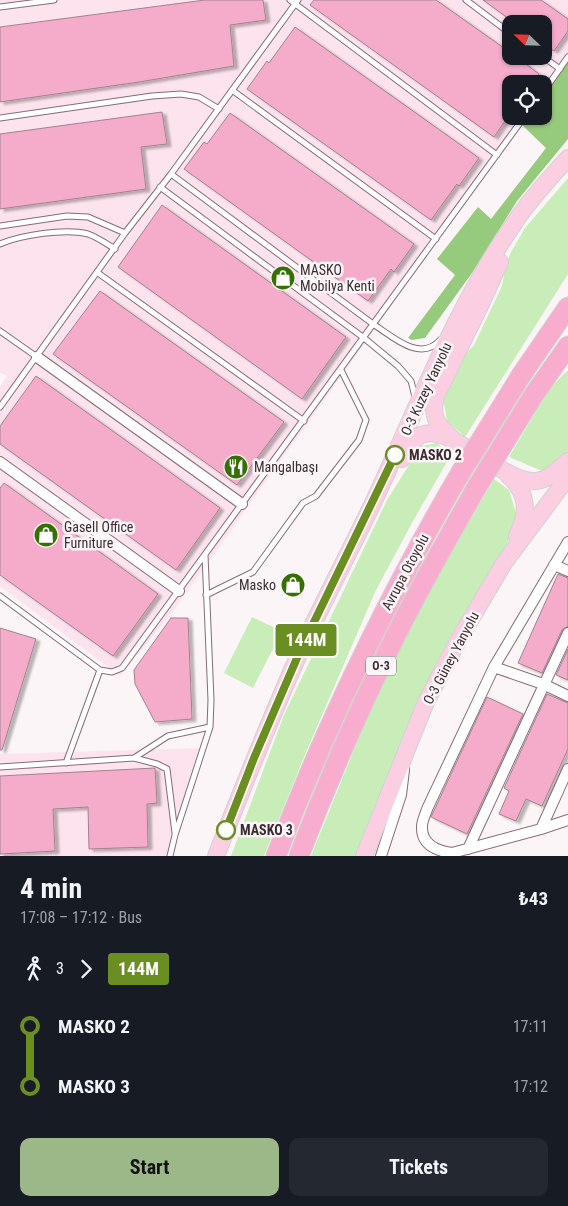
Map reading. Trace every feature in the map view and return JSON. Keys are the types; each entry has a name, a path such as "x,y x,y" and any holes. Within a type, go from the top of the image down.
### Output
{"highway":[{"name":"Avrupa Otoyolu","path":"276,856 311,769 355,670 397,586 461,472 567,306"},
{"name":"Avrupa Otoyolu","path":"299,856 344,747 385,657 424,580 478,485 535,393 568,346"}],"main road":[{"name":"O-3 Kuzey Yanyolu","path":"216,856 254,758 300,651 373,502 457,321 494,254 515,221 540,188 568,158"},
{"name":"O-3 Kuzey Yanyolu","path":"456,442 436,421 434,406 436,396 500,262 523,226 568,171"},
{"path":"373,502 411,443 419,436 436,433 456,442 504,472 516,483 522,492 525,504 523,526 504,563"},
{"path":"504,472 525,480 538,481 552,474 568,460"},
{"name":"O-3 Güney Yanyolu","path":"364,856 426,702 458,641 504,563 568,477"},
{"path":"369,856 372,838"}],"street":[{"path":"37,357 242,504"},
{"path":"0,462 179,591"},
{"path":"568,542 564,556 554,565 494,667 428,807 422,826 426,842 438,851 452,853 568,820"},
{"path":"554,565 568,571"},
{"path":"468,849 568,633"},
{"path":"494,667 543,684 568,696"},
{"path":"381,856 401,795 406,752"},
{"path":"541,829 568,769"}],"lane":[{"path":"0,7 54,0"},
{"path":"290,0 297,2 497,155"},
{"path":"466,0 502,27"},
{"path":"0,407 125,233 171,174 297,2"},
{"path":"552,80 568,57"},
{"path":"552,63 560,69"},
{"path":"232,90 436,239"},
{"path":"0,118 152,96 181,94 199,97 219,109"},
{"path":"0,596 100,670 112,672 122,668 519,125"},
{"path":"171,174 373,324 408,347 420,350 435,346 457,321"},
{"path":"160,187 364,338 398,366 411,381 417,407"},
{"path":"0,226 67,216 88,217 125,233"},
{"path":"0,244 12,239 53,232 87,234 115,249"},
{"path":"98,273 304,421"},
{"path":"0,331 37,357"},
{"path":"206,596 253,572 303,503 316,496 359,440 366,420 341,370"},
{"path":"170,856 210,728 211,700 205,555"},
{"path":"66,762 100,670"},
{"path":"134,758 168,736 210,728"},
{"path":"0,767 134,758 157,764 167,769 175,835"}],"shaded area":[{"name":"MASKO Mobilya Kenti","path":"0,0 568,0 568,59 552,81 552,75 502,75 502,125 521,125 171,614 120,676 0,586 0,386 7,376 0,373"},
{"path":"205,748 172,856 0,856 0,754"}],"green space":[{"path":"568,59 568,139 517,201 472,273 425,338 412,340 408,338 455,275 437,259 478,207 491,219 546,148 522,125 552,125 552,81"},
{"path":"568,178 568,274 465,437 447,421 443,398 459,360 474,345 502,286 506,264 511,252 525,228"},
{"path":"568,370 568,453 542,471 509,457 550,388"},
{"path":"437,443 451,455 375,592 264,856 231,856 284,715 387,500 421,446"},
{"path":"494,479 509,490 518,519 505,549 450,637 420,697 357,856 311,856 373,703 427,594"},
{"path":"252,617 282,631 253,688 224,673"}],"building":[{"path":"205,0 263,0 266,20 230,25 234,66 0,102 0,27"},
{"path":"314,0 436,0 502,47 502,65 527,65 539,74 502,75 502,125 494,137 310,5"},
{"path":"483,0 541,0 568,19 568,31 554,51 552,50 552,15 504,15"},
{"path":"295,27 479,158 431,220 247,89"},
{"path":"162,112 167,144 141,147 146,189 0,209 0,134"},
{"path":"230,113 414,244 394,272 391,269 368,301 184,169 204,142 207,144"},
{"path":"162,205 346,337 302,399 118,267"},
{"path":"100,291 284,422 237,485 53,354"},
{"path":"36,376 220,508 176,570 0,444 0,426"},
{"path":"4,483 158,594 113,656 0,575 0,488"},
{"path":"558,574 568,578 568,626 562,630 542,673 518,663"},
{"path":"171,618 188,618 192,719 155,722 135,684 134,670"},
{"path":"0,628 36,639 2,750 0,750"},
{"path":"568,649 568,680 556,675"},
{"path":"547,694 568,703 568,749 542,806 526,799 516,821 499,814 509,791 504,788"},
{"path":"487,697 523,714 467,834 431,817"},
{"path":"155,768 157,803 147,804 148,847 89,849 88,807 53,809 55,851 0,854 0,776"}],"bus line":[{"name":"144M","path":"226,830 254,758 300,651 395,455"}],"place":[{"name":"MASKO Mobilya Kenti","path":"283,278"},
{"name":"MASKO 2","path":"395,455"},
{"name":"Mangalbaşı","path":"236,467"},
{"name":"Gasell Office Furniture","path":"46,535"},
{"name":"Masko","path":"293,585"},
{"name":"MASKO 3","path":"226,830"}]}
